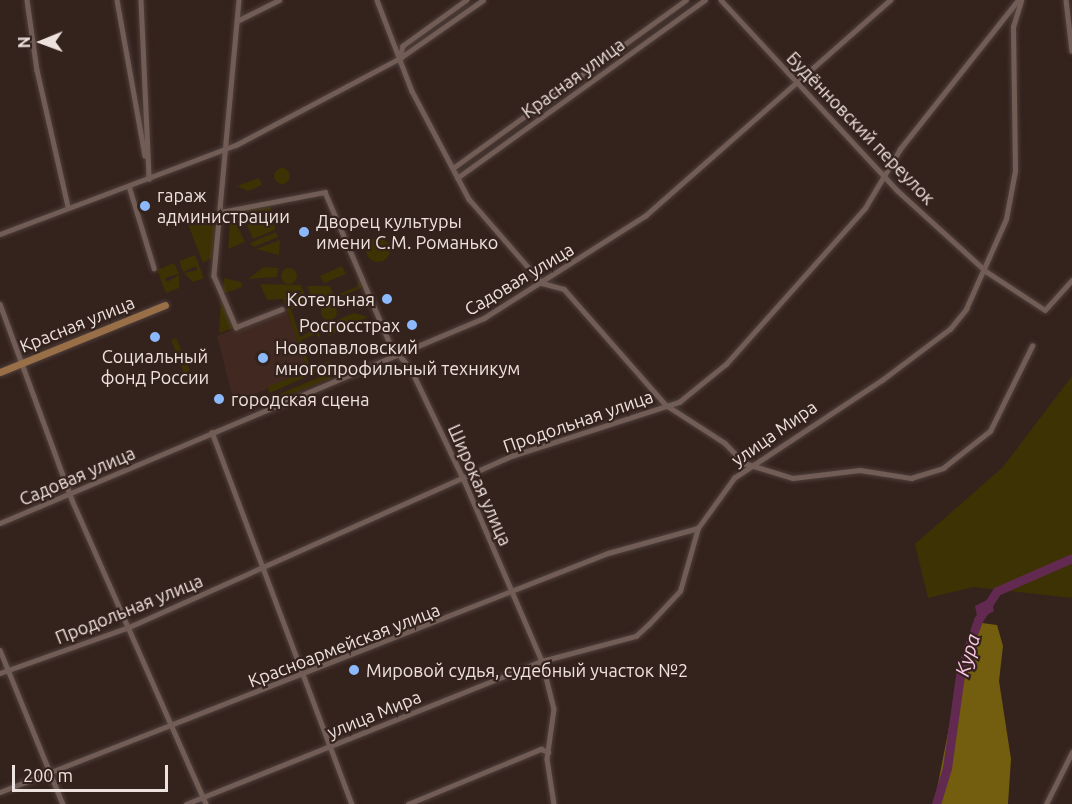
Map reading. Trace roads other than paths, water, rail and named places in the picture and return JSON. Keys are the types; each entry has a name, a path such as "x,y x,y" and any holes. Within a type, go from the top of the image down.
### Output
{"street":[{"path":"27,0 37,70 68,207"},
{"path":"117,0 149,179"},
{"path":"141,0 147,166"},
{"path":"239,0 215,278 236,327 282,309"},
{"path":"237,21 279,0"},
{"path":"376,0 400,58 469,199 542,283 564,289 666,405 753,466 800,478 860,470 911,478 943,468 990,431 1032,345"},
{"path":"400,58 403,46 467,0"},
{"path":"0,234 228,148 400,58 483,0"},
{"name":"Красная улица","path":"453,168 686,0"},
{"name":"Красная улица","path":"458,178 705,0"},
{"name":"Будённовский переулок","path":"721,0 886,177 987,272 1045,310 1072,280"},
{"name":"Садовая улица","path":"0,523 396,353 484,318 645,216 890,0"},
{"name":"Продольная улица","path":"0,674 129,627 464,480 512,456 679,402 726,364 886,177 900,149 1019,0"},
{"name":"улица Мира","path":"186,804 542,661 636,636 680,591 698,528 734,478 950,329 987,272 1006,219 1015,171 1013,27 1019,0"},
{"path":"1066,0 1072,51"},
{"path":"129,186 154,268"},
{"name":"Широкая улица","path":"221,212 325,192 396,353 411,369 464,480 542,661 554,709 548,752 554,804"},
{"path":"207,280 215,278"},
{"path":"0,304 70,494 129,627 175,723 206,804"},
{"name":"Красная улица","path":"0,372 165,305"},
{"path":"212,432 352,804"},
{"name":"Красноармейская улица","path":"0,792 513,593 608,553 698,528"},
{"path":"0,650 63,804"},
{"path":"408,804 551,743"},
{"path":"541,749 548,752"},
{"path":"1046,804 1072,752"}],"waterway":[{"name":"Кура","path":"936,804 947,768 961,669 978,620 997,591 1072,558"}],"place":[{"name":"гараж администрации","path":"145,206"},
{"name":"Дворец культуры имени С.М. Романько","path":"304,232"},
{"name":"Котельная","path":"387,299"},
{"name":"Росгосстрах","path":"412,325"},
{"name":"Социальный фонд России","path":"155,337"},
{"name":"Новопавловский многопрофильный техникум","path":"263,358"},
{"name":"городская сцена","path":"219,399"},
{"name":"Мировой судья, судебный участок №2","path":"354,670"}]}
